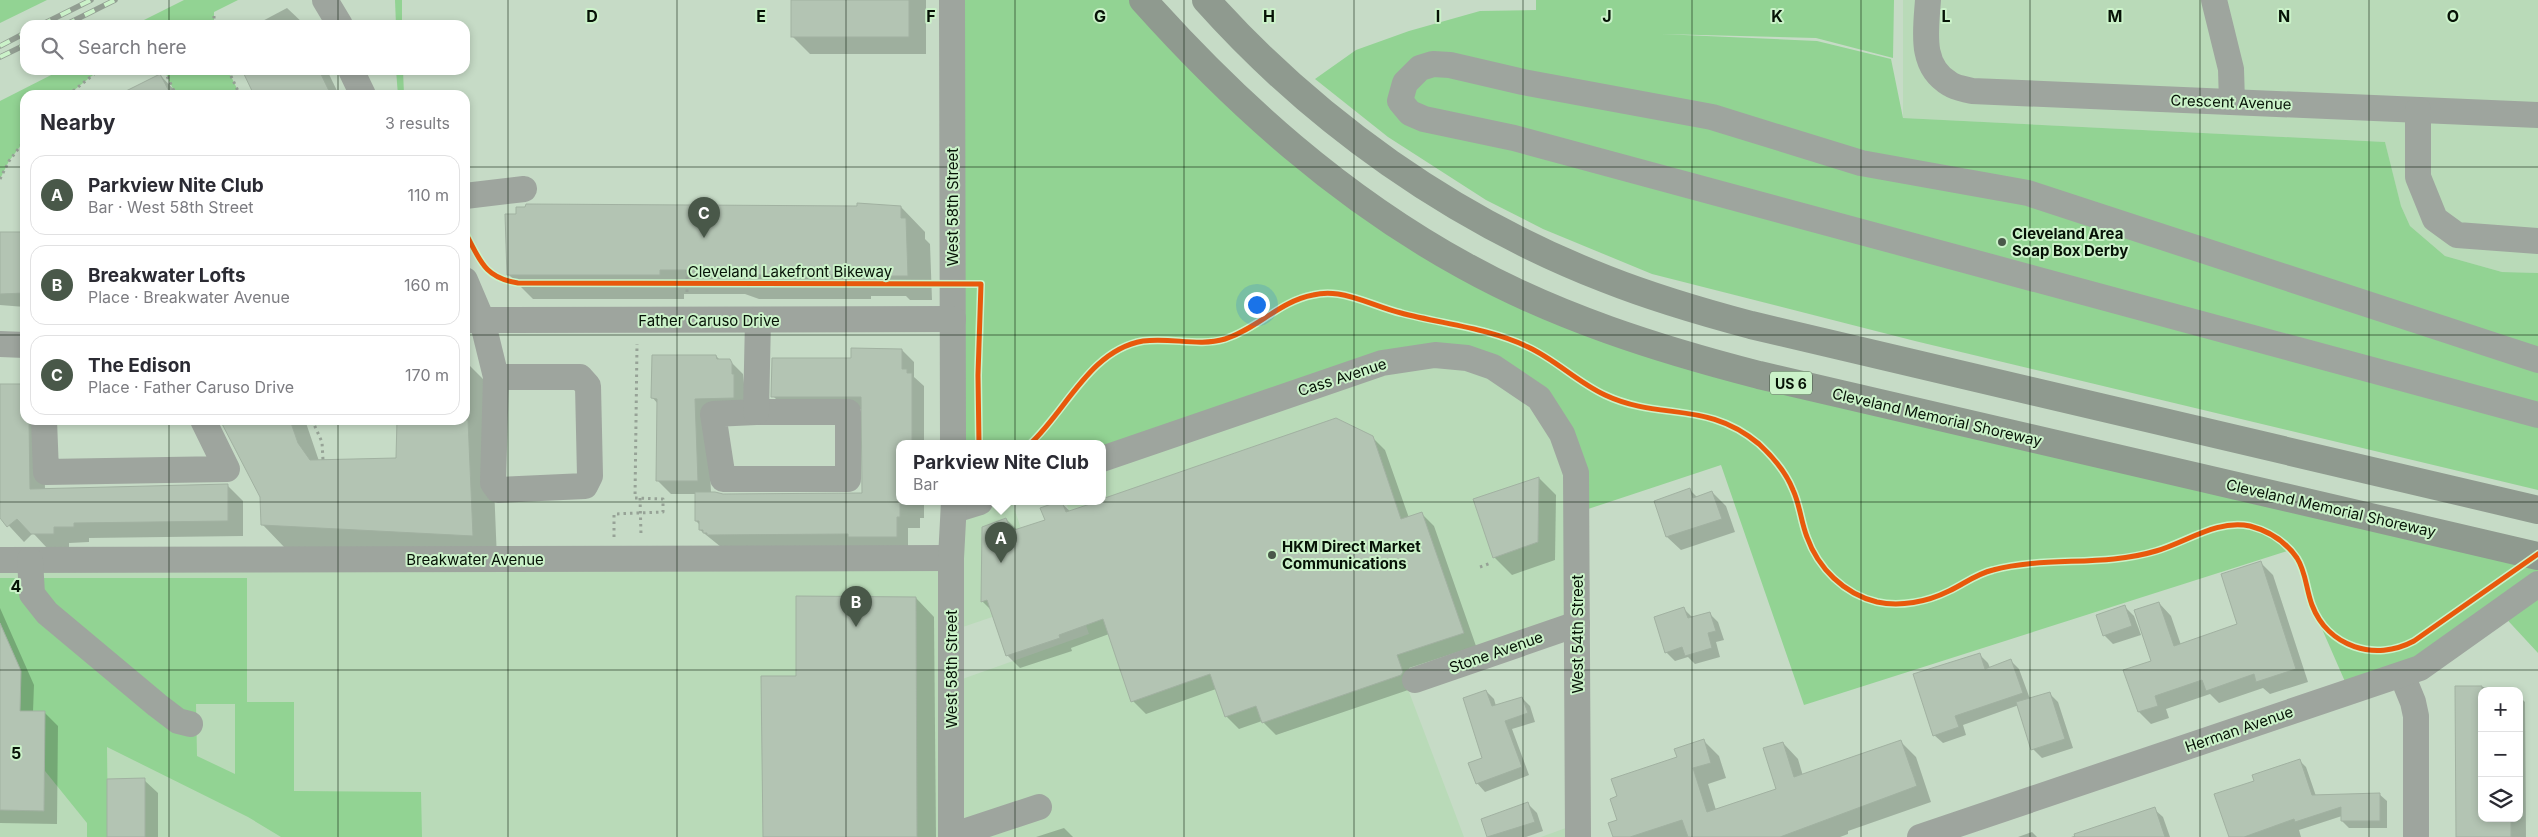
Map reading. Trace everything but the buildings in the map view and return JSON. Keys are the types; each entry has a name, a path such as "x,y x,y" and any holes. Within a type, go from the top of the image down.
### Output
{"highway":[{"name":"Cleveland Memorial Shoreway","path":"1143,0 1207,70 1248,109 1296,151 1360,200 1466,266 1575,317 1676,353 1759,375 2538,556"},
{"path":"1206,0 1252,49 1308,100 1400,170 1499,230 1605,279 1677,304 1751,325 2538,510"}],"street":[{"path":"325,0 337,20"},
{"name":"West 58th Street","path":"952,0 954,440"},
{"name":"Crescent Avenue","path":"1928,0 1926,56 1933,67 1950,84 1972,91 2538,116"},
{"path":"2214,0 2231,69 2232,102"},
{"path":"2538,360 2028,193 1861,163 1712,117 1523,82 1450,65 1433,64 1420,68 1411,75 1401,93 1400,101 1404,107 1424,118 1514,138 2538,415"},
{"path":"353,75 361,90"},
{"path":"2418,110 2418,177 2435,219 2457,235 2538,241"},
{"path":"470,195 524,189"},
{"path":"470,302 474,320 496,377 493,483 498,490 585,486 590,476 588,386 580,378 496,377"},
{"name":"Father Caruso Drive","path":"474,320 953,319"},
{"path":"756,412 758,320"},
{"path":"0,344 20,345"},
{"name":"Cass Avenue","path":"1106,458 1382,362 1436,355 1466,358 1493,367 1539,398 1562,434"},
{"path":"756,412 848,412 848,479 723,479 713,414 756,412"},
{"path":"44,425 46,472 227,469 205,425"},
{"name":"West 54th Street","path":"1562,434 1576,473 1578,837"},
{"name":"West 58th Street","path":"951,836 951,558 954,506"},
{"name":"Breakwater Avenue","path":"0,560 951,558"},
{"path":"30,560 32,594 47,613 157,704 178,720 190,724"},
{"name":"Herman Avenue","path":"1920,837 2402,675 2433,661 2529,590"},
{"name":"Stone Avenue","path":"1415,680 1577,624"},
{"path":"2402,675 2413,702 2416,716 2416,837"},
{"path":"951,836 1038,808"}],"path":[{"path":"205,17 222,8"},
{"path":"214,12 214,20"},
{"path":"66,87 91,75"},
{"path":"74,90 94,75"},
{"path":"166,75 174,90"},
{"path":"230,75 238,90"},
{"path":"0,179 9,161 20,147"},
{"path":"687,270 687,294"},
{"path":"614,538 614,514 663,512 663,499 635,498 637,340"},
{"path":"314,425 322,442 323,460"},
{"path":"640,498 641,538"},
{"path":"1480,567 1491,564"}],"shaded area":[{"path":"1903,0 2538,0 2538,273 2502,272 2445,256 2410,226 2401,206 2385,142 1903,118"},
{"path":"1382,363 1493,367 1562,434 1577,624 1406,684 1464,837 0,837 0,560 951,558 954,510 970,505 1013,505 1045,599 951,631 951,683 1089,634 1075,593 1094,586 1067,505 1106,505 1106,458"},
{"path":"1577,824 1578,837 1541,837"}],"green space":[{"path":"0,0 47,0 0,23"},
{"path":"184,0 238,0 214,12 214,20 144,20"},
{"path":"395,0 402,0 402,20 396,20"},
{"path":"952,0 1143,0 1296,151 1575,317 2538,556 2538,653 2500,612 2350,693 2312,606 2300,563 2290,550 1804,705 1721,465 1576,513 1539,398 1435,355 1106,458 1106,440 953,440"},
{"name":"Cleveland Area Soap Box Derby","path":"1536,0 1894,0 1893,58 1816,38 1661,34 1817,41 1891,59 1903,118 2385,142 2401,206 2410,226 2445,256 2502,272 2538,273 2538,490 1915,341 1652,274 1543,229 1486,200 1388,137 1315,79 1356,50 1409,31 1480,11 1536,10"},
{"path":"51,75 93,75 74,90 22,90"},
{"path":"166,75 230,75 238,90 174,90"},
{"path":"396,75 403,75 404,90 398,90"},
{"path":"20,91 20,147 9,161 0,179 0,101"},
{"path":"0,578 247,578 247,702 294,702 294,791 421,792 422,837 281,837 248,817 107,747 108,837 87,837 87,823 45,771 45,711 20,711 21,671 0,623","holes":["196,704 235,704 235,774 197,756"]}],"railway":[{"path":"51,20 91,0"},
{"path":"75,20 115,0"},
{"path":"0,46 20,36"},
{"path":"0,57 20,47"}],"cycle path":[{"name":"Cleveland Lakefront Bikeway","path":"470,242 479,259 490,272 507,281 518,283 981,284 978,375 979,440"},
{"path":"1034,440 1093,369 1108,356 1124,347 1153,340 1205,342 1225,339 1248,329 1290,303 1301,298 1325,293 1346,295 1401,313 1497,335 1538,352 1595,390 1625,403 1702,416 1721,421 1740,430 1759,444 1779,465 1787,477 1795,496 1807,537 1825,569 1843,586 1854,593 1877,602 1904,604 1923,601 1993,570 2033,563 2115,559 2136,556 2168,547 2214,528 2238,525 2250,526 2270,534 2293,552 2302,569 2312,605 2319,619 2329,631 2354,647 2384,650 2414,641 2538,554"}],"place":[{"name":"The Edison","path":"704,238"},
{"name":"Cleveland Area Soap Box Derby","path":"2002,242"},
{"name":"HKM Direct Market Communications","path":"1272,555"},
{"name":"Parkview Nite Club","path":"1001,563"},
{"name":"Breakwater Lofts","path":"856,627"}]}
